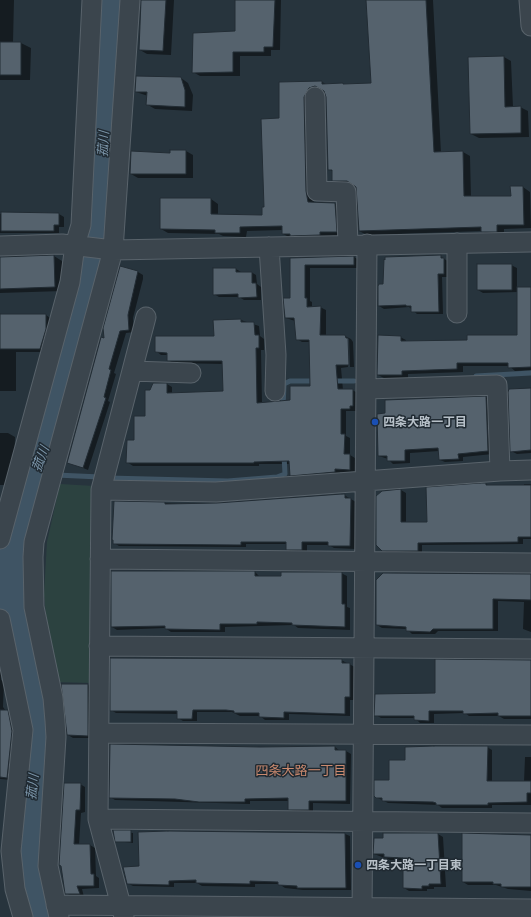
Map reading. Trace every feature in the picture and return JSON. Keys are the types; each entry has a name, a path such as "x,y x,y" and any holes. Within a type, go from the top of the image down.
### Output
{"street":[{"path":"0,539 70,282 81,225 92,0"},
{"path":"130,0 113,249 34,542 34,607 53,698 55,721 56,737 48,866 58,911 362,912 531,909"},
{"path":"529,0 531,26"},
{"path":"315,97 317,191 346,192 348,244"},
{"path":"0,246 76,245 113,249 531,242"},
{"path":"457,243 457,313"},
{"path":"362,912 364,481 367,244"},
{"path":"269,247 276,355 275,391"},
{"path":"123,911 98,819 101,490 146,317"},
{"path":"132,371 191,373"},
{"path":"366,389 497,385 500,471"},
{"path":"101,490 216,492 531,470"},
{"path":"100,559 531,563"},
{"path":"0,619 23,730 6,850 23,917"},
{"path":"99,646 531,649"},
{"path":"99,733 531,735"},
{"path":"98,819 531,822"}],"green space":[{"path":"60,484 94,486 92,683 57,682 48,639 44,594 47,542"}],"building":[{"path":"141,0 166,0 163,51 139,50"},
{"path":"235,0 275,0 273,47 264,47 264,52 233,52 233,72 192,73 193,33 235,31"},
{"path":"366,0 426,0 434,152 463,151 464,196 511,196 510,186 523,186 524,225 497,225 497,232 481,232 481,227 359,231 356,187 347,181 332,181 332,170 328,170 326,97 324,91 315,86 309,88 304,97 306,191 308,202 335,203 337,232 320,232 320,235 290,236 290,234 282,234 282,226 240,227 240,233 215,233 215,230 160,229 160,198 211,198 211,214 262,215 262,207 264,207 261,119 279,118 279,82 322,81 322,84 371,83"},
{"path":"0,42 21,42 21,75 0,75"},
{"path":"504,56 505,107 521,106 521,133 470,134 468,57"},
{"path":"136,76 181,77 185,90 185,107 146,105 147,92 135,92"},
{"path":"170,150 186,150 186,174 130,174 131,151 170,153"},
{"path":"1,212 59,213 59,225 54,225 54,231 1,231"},
{"path":"54,255 55,287 0,289 0,257"},
{"path":"441,255 441,258 444,258 444,274 438,274 439,312 411,312 411,306 406,305 378,306 378,286 379,284 383,284 385,257"},
{"path":"354,256 354,265 305,265 305,298 307,298 307,307 321,306 320,335 345,335 346,338 348,338 349,365 336,365 338,389 353,389 353,406 350,406 350,409 341,409 341,434 345,434 344,454 350,454 350,470 335,469 335,472 290,476 289,461 254,463 126,463 127,440 134,440 134,416 145,416 145,390 150,390 153,383 167,383 167,393 223,391 222,361 167,361 167,353 155,352 155,336 214,336 213,320 241,319 241,322 254,322 255,335 259,335 259,348 256,348 257,403 290,400 290,386 310,386 309,340 296,340 294,318 285,318 283,298 290,298 290,258"},
{"path":"477,264 512,264 512,290 477,290"},
{"path":"120,266 138,271 128,315 129,330 120,331 109,369 111,370 104,397 106,398 83,468 67,463 101,337 104,338 103,328"},
{"path":"213,268 236,268 236,272 252,272 252,283 256,283 257,297 238,298 238,294 213,295"},
{"path":"517,287 531,287 531,367 508,368 508,363 457,363 457,369 402,371 402,375 377,375 378,335 401,336 401,341 467,340 467,335 517,335"},
{"path":"0,314 46,314 46,329 40,349 0,349"},
{"path":"531,388 531,450 510,452 508,392 509,389"},
{"path":"486,396 488,451 458,454 459,459 439,460 438,448 405,450 405,461 387,461 387,456 378,456 377,414 385,413 385,400"},
{"path":"486,483 486,485 531,485 531,537 518,537 518,542 418,543 418,551 382,551 376,545 376,496 382,491 401,489 401,522 427,522 426,487"},
{"path":"345,494 345,498 351,498 350,546 328,546 328,542 302,542 302,550 286,550 286,542 241,542 241,545 113,544 112,540 114,501 165,502 165,504 217,503"},
{"path":"111,571 255,571 255,576 281,576 281,572 342,572 342,604 345,604 345,627 257,622 257,624 220,624 220,630 165,629 165,626 111,627"},
{"path":"383,573 531,574 531,600 493,599 493,629 433,629 430,632 406,631 406,627 376,625 376,580"},
{"path":"110,658 342,659 342,663 350,663 350,697 345,697 345,714 284,712 284,718 259,717 259,713 234,713 234,711 226,710 193,710 192,719 177,719 177,711 110,711"},
{"path":"435,659 531,660 531,716 498,716 498,713 463,714 463,711 429,711 429,721 414,720 414,716 374,716 375,694 435,693"},
{"path":"61,684 88,684 88,736 67,735"},
{"path":"0,710 8,710 12,731 7,778 0,777"},
{"path":"110,744 260,747 335,746 335,750 346,750 346,801 309,801 309,810 288,810 288,798 245,799 245,802 199,802 175,799 109,798"},
{"path":"488,746 487,781 531,781 531,793 527,793 527,802 488,803 488,805 436,805 436,803 433,802 382,801 382,798 376,798 374,796 374,780 389,780 389,760 405,760 405,747"},
{"path":"64,783 81,783 80,810 76,810 74,844 90,844 91,874 94,874 94,886 77,886 80,894 65,894 61,866 59,865"},
{"path":"113,830 131,830 131,842 115,842"},
{"path":"138,832 345,833 346,888 297,888 297,886 278,885 278,882 250,881 250,884 196,883 196,880 169,881 169,885 127,884 123,867 139,866"},
{"path":"383,833 438,833 441,884 429,884 429,886 422,886 422,889 403,888 403,858 384,857 384,854 373,854 374,838 383,838"},
{"path":"462,833 531,835 531,887 501,887 501,884 493,884 493,882 462,882"}],"waterway":[{"name":"菰川","path":"38,917 28,876 28,829 38,748 37,710 13,612 10,582 12,548 29,485 38,473 46,453 55,406 68,359 83,318 96,256 99,237 112,0"},
{"path":"476,376 531,373"},
{"path":"283,408 284,384 290,381 315,381"},
{"path":"331,381 354,381"},
{"path":"108,478 228,481 277,477 285,474 284,455"},
{"path":"38,473 48,474"},
{"path":"56,475 100,477"}],"place":[{"name":"四条大路一丁目","path":"375,422"},
{"name":"四条大路一丁目東","path":"358,865"}],"district":[{"name":"四条大路一丁目","path":"301,771"}]}
